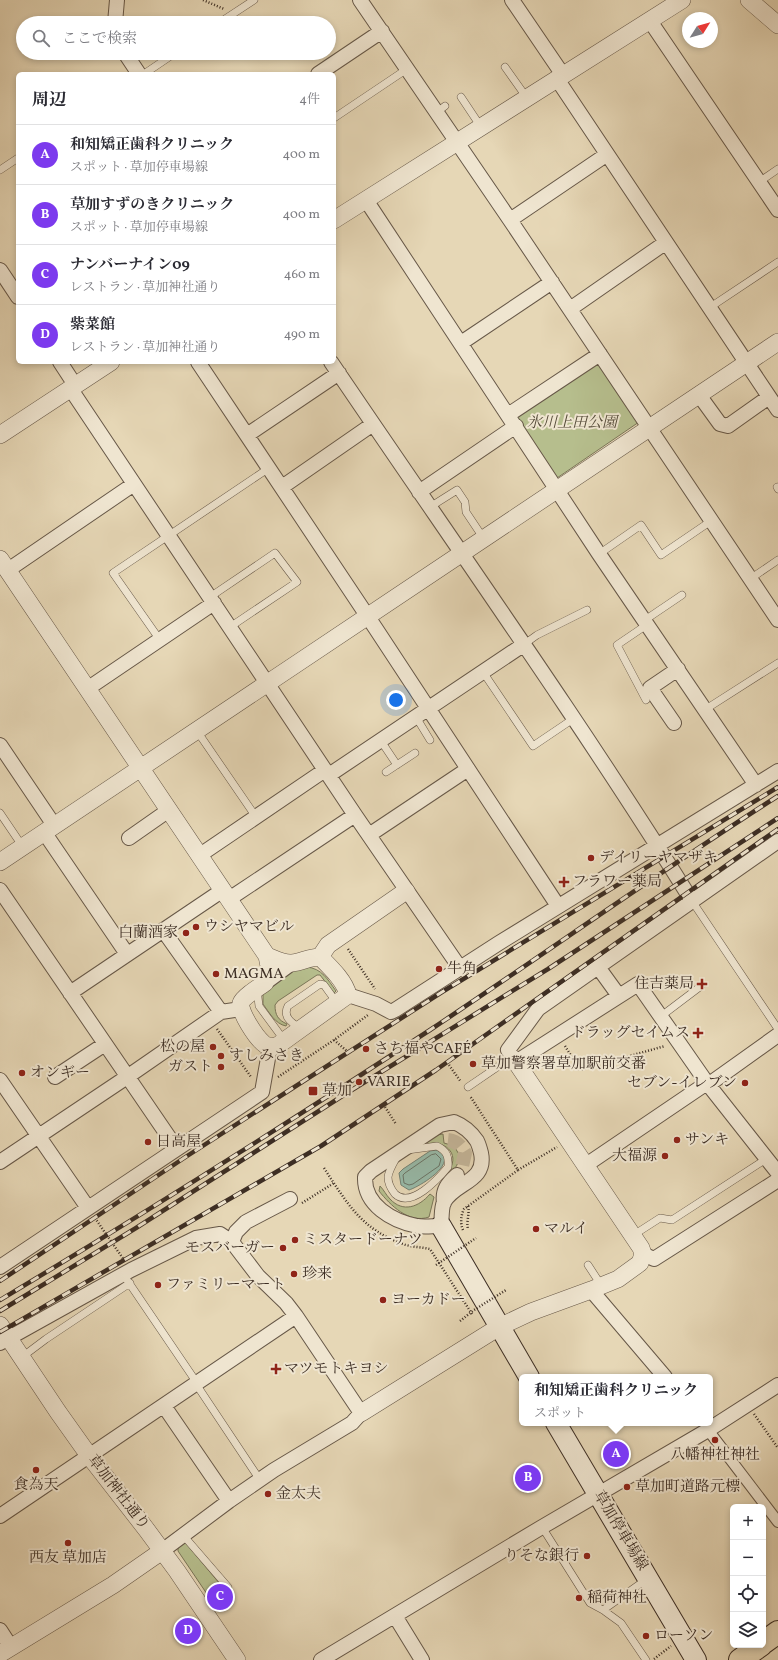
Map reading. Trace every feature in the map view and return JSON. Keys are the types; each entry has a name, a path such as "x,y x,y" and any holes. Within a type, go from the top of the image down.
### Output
{"main road":[{"path":"441,1226 527,1374"},
{"name":"草加停車場線","path":"558,1426 696,1660"},
{"path":"766,1641 778,1632"},
{"path":"740,1660 756,1648"}],"street":[{"path":"116,0 116,16"},
{"path":"360,0 407,69 441,109 458,142 778,620"},
{"path":"512,0 606,155 778,410"},
{"path":"336,219 682,0"},
{"path":"749,0 776,21"},
{"path":"650,21 778,210"},
{"path":"321,72 382,31"},
{"path":"130,60 138,72"},
{"path":"510,220 606,155"},
{"path":"366,200 600,554 756,784"},
{"path":"570,309 665,243"},
{"path":"6,278 16,294"},
{"path":"461,344 552,282"},
{"path":"0,862 462,554 557,488 778,342"},
{"path":"419,492 600,354"},
{"path":"61,364 72,387 134,484 406,891 460,968"},
{"path":"0,435 108,364"},
{"path":"199,364 368,616 558,906"},
{"path":"247,435 335,368 658,845 692,901"},
{"path":"699,395 720,424 728,426 769,397"},
{"path":"282,487 373,424"},
{"path":"134,484 4,565 267,956 268,966 261,986"},
{"path":"88,690 160,640 212,600"},
{"path":"200,855 256,817 381,741 523,644"},
{"path":"674,723 650,688 678,669"},
{"path":"0,745 49,829 127,954"},
{"path":"369,836 468,769"},
{"path":"343,1000 376,1004 391,1012 558,906 778,771"},
{"path":"130,838 169,810"},
{"path":"70,993 163,930 226,894 355,815"},
{"path":"778,841 538,1009 508,1050 643,1254 654,1259 778,1180"},
{"path":"0,890 127,1077 178,1149"},
{"path":"320,957 328,945 406,891"},
{"path":"163,930 221,1012"},
{"path":"267,956 285,963 320,957"},
{"path":"292,963 244,999 241,1009 246,1020 263,1044 277,1044 343,1000 347,990 329,966 320,957"},
{"path":"598,967 619,996"},
{"path":"514,1059 558,1036 638,984 660,1018 708,1084 778,1173"},
{"path":"0,1162 221,1012 241,1009"},
{"path":"586,1166 778,1035"},
{"path":"55,1077 105,1044"},
{"path":"0,1267 262,1092 277,1044"},
{"path":"0,1080 88,1208"},
{"path":"444,1203 450,1194 475,1176 481,1168 482,1158 479,1145 467,1128 460,1124 447,1123 440,1125 371,1170 365,1177 367,1192 373,1203 386,1214 399,1221 418,1226 441,1226 444,1203 442,1195 447,1184 457,1175"},
{"path":"232,1242 236,1232 246,1222 290,1199"},
{"path":"3,1335 128,1276 196,1238 220,1234 232,1242 258,1276 286,1303 361,1413"},
{"path":"0,1630 6,1651 113,1586 229,1501 352,1423 361,1413 499,1327 532,1312 596,1288 618,1278 640,1262 643,1254"},
{"path":"596,1288 662,1374"},
{"path":"0,1516 296,1316"},
{"name":"草加神社通り","path":"3,1335 22,1357 58,1412 162,1550 237,1660"},
{"path":"713,1422 747,1405 778,1385"},
{"path":"164,1406 229,1501"},
{"path":"321,1660 598,1495 705,1426 778,1522"},
{"path":"395,1616 422,1660"}],"lane":[{"path":"230,16 254,0"},
{"path":"147,72 165,60"},
{"path":"505,67 527,98"},
{"path":"336,117 407,69"},
{"path":"460,98 482,127"},
{"path":"0,170 16,159"},
{"path":"759,182 778,169"},
{"path":"709,308 778,262"},
{"path":"160,640 113,573 268,468"},
{"path":"430,507 456,490 464,502 466,512 484,539"},
{"path":"600,554 641,525 661,555 711,521"},
{"path":"212,600 275,553 297,582 230,627"},
{"path":"750,579 778,560"},
{"path":"646,700 617,645 682,596"},
{"path":"523,644 537,635 587,610"},
{"path":"706,709 778,663"},
{"path":"483,672 533,746 573,719"},
{"path":"416,717 430,740"},
{"path":"197,731 256,817"},
{"path":"381,741 397,765"},
{"path":"386,772 415,753"},
{"path":"0,813 22,847"},
{"path":"692,901 778,1029"},
{"path":"301,1029 291,1022 286,1015 288,1006 320,984 343,1000"},
{"path":"261,986 259,1006 277,1044"},
{"path":"660,1018 701,986"},
{"path":"468,1087 514,1059"},
{"path":"437,1146 444,1149 448,1154 448,1167 416,1196 404,1198 397,1196 388,1183 388,1176 400,1152 437,1146"},
{"path":"632,1236 660,1218 672,1220 766,1159"},
{"path":"588,1265 596,1288"},
{"path":"22,1357 128,1276 196,1384 260,1480"},
{"path":"542,1527 590,1603 621,1623 646,1660"},
{"path":"183,1535 228,1587"},
{"path":"603,1610 648,1579"}],"path":[{"path":"203,0 235,13"},
{"path":"340,937 379,995"},
{"path":"558,1036 580,1070 669,1045 676,1040"},
{"path":"334,1040 348,1052"},
{"path":"449,1065 461,1082"},
{"path":"470,1095 518,1170"},
{"path":"385,1108 396,1124"},
{"path":"465,1234 461,1225 462,1213 464,1209 518,1170 569,1141"},
{"path":"324,1168 355,1214 377,1232 404,1244 430,1249 474,1318"},
{"path":"468,1206 469,1212 466,1222 468,1229"},
{"path":"88,1208 128,1276"},
{"path":"436,1265 476,1238"},
{"path":"469,1241 473,1248"},
{"path":"460,1321 474,1310 506,1290"},
{"path":"499,1292 503,1298"},
{"path":"747,1405 778,1448"},
{"path":"652,1660 671,1646"}],"green space":[{"name":"氷川上田公園","path":"598,363 639,422 557,478 518,419 518,415"},
{"path":"306,967 320,972 336,991 334,993 320,975 317,975 278,1001 275,1005 278,1017 281,1021 287,1024 286,1026 282,1025 273,1017 263,1004 263,993 284,971"},
{"path":"443,1134 444,1143 454,1146 460,1156 455,1169 445,1179 443,1178 450,1170 453,1161 450,1151 447,1147 442,1145 424,1144 436,1135"},
{"path":"380,1186 395,1203 405,1207 416,1205 426,1199 430,1194 434,1197 429,1217 414,1218 407,1216 394,1207 379,1191"},
{"path":"184,1541 220,1584 207,1594 178,1551 178,1545"}],"water":[{"path":"436,1150 443,1155 444,1160 437,1173 422,1184 409,1190 401,1185 399,1173 403,1169 430,1151"}],"tunnel":[{"path":"448,1140 454,1141 458,1144 465,1153 461,1171 457,1175"}],"railway":[{"path":"0,1281 184,1158 442,992 778,787"},
{"path":"0,1300 162,1201 377,1065 690,853 778,796"},
{"path":"0,1311 136,1228 347,1093 548,969 778,818"},
{"path":"0,1332 321,1146 436,1070 778,829"}],"place":[{"name":"デイリーヤマザキ","path":"591,858"},
{"name":"フラワー薬局","path":"564,882"},
{"name":"ウシヤマビル","path":"196,927"},
{"name":"白蘭酒家","path":"186,933"},
{"name":"牛角","path":"439,969"},
{"name":"MAGMA","path":"216,974"},
{"name":"住吉薬局","path":"702,984"},
{"name":"ドラッグセイムス","path":"698,1033"},
{"name":"松の屋","path":"213,1047"},
{"name":"さち福やCAFÉ","path":"366,1049"},
{"name":"すしみさき","path":"221,1056"},
{"name":"草加警察署草加駅前交番","path":"473,1064"},
{"name":"ガスト","path":"221,1067"},
{"name":"オンギー","path":"22,1073"},
{"name":"VARIE","path":"359,1082"},
{"name":"セブン-イレブン","path":"745,1083"},
{"name":"草加","path":"313,1091"},
{"name":"サンキ","path":"677,1140"},
{"name":"日高屋","path":"148,1142"},
{"name":"大福源","path":"665,1156"},
{"name":"マルイ","path":"536,1229"},
{"name":"ミスタードーナツ","path":"295,1240"},
{"name":"モスバーガー","path":"283,1248"},
{"name":"珍来","path":"294,1274"},
{"name":"ファミリーマート","path":"158,1285"},
{"name":"ヨーカドー","path":"383,1300"},
{"name":"マツモトキヨシ","path":"276,1369"},
{"name":"八幡神社神社","path":"715,1440"},
{"name":"和知矯正歯科クリニック","path":"616,1454"},
{"name":"食為天","path":"36,1470"},
{"name":"草加すずのきクリニック","path":"528,1478"},
{"name":"草加町道路元標","path":"627,1487"},
{"name":"金太夫","path":"268,1494"},
{"name":"西友 草加店","path":"68,1543"},
{"name":"りそな銀行","path":"587,1556"},
{"name":"ナンバーナイン09","path":"220,1597"},
{"name":"稲荷神社","path":"579,1598"},
{"name":"紫菜館","path":"188,1631"},
{"name":"ローソン","path":"646,1636"}]}
